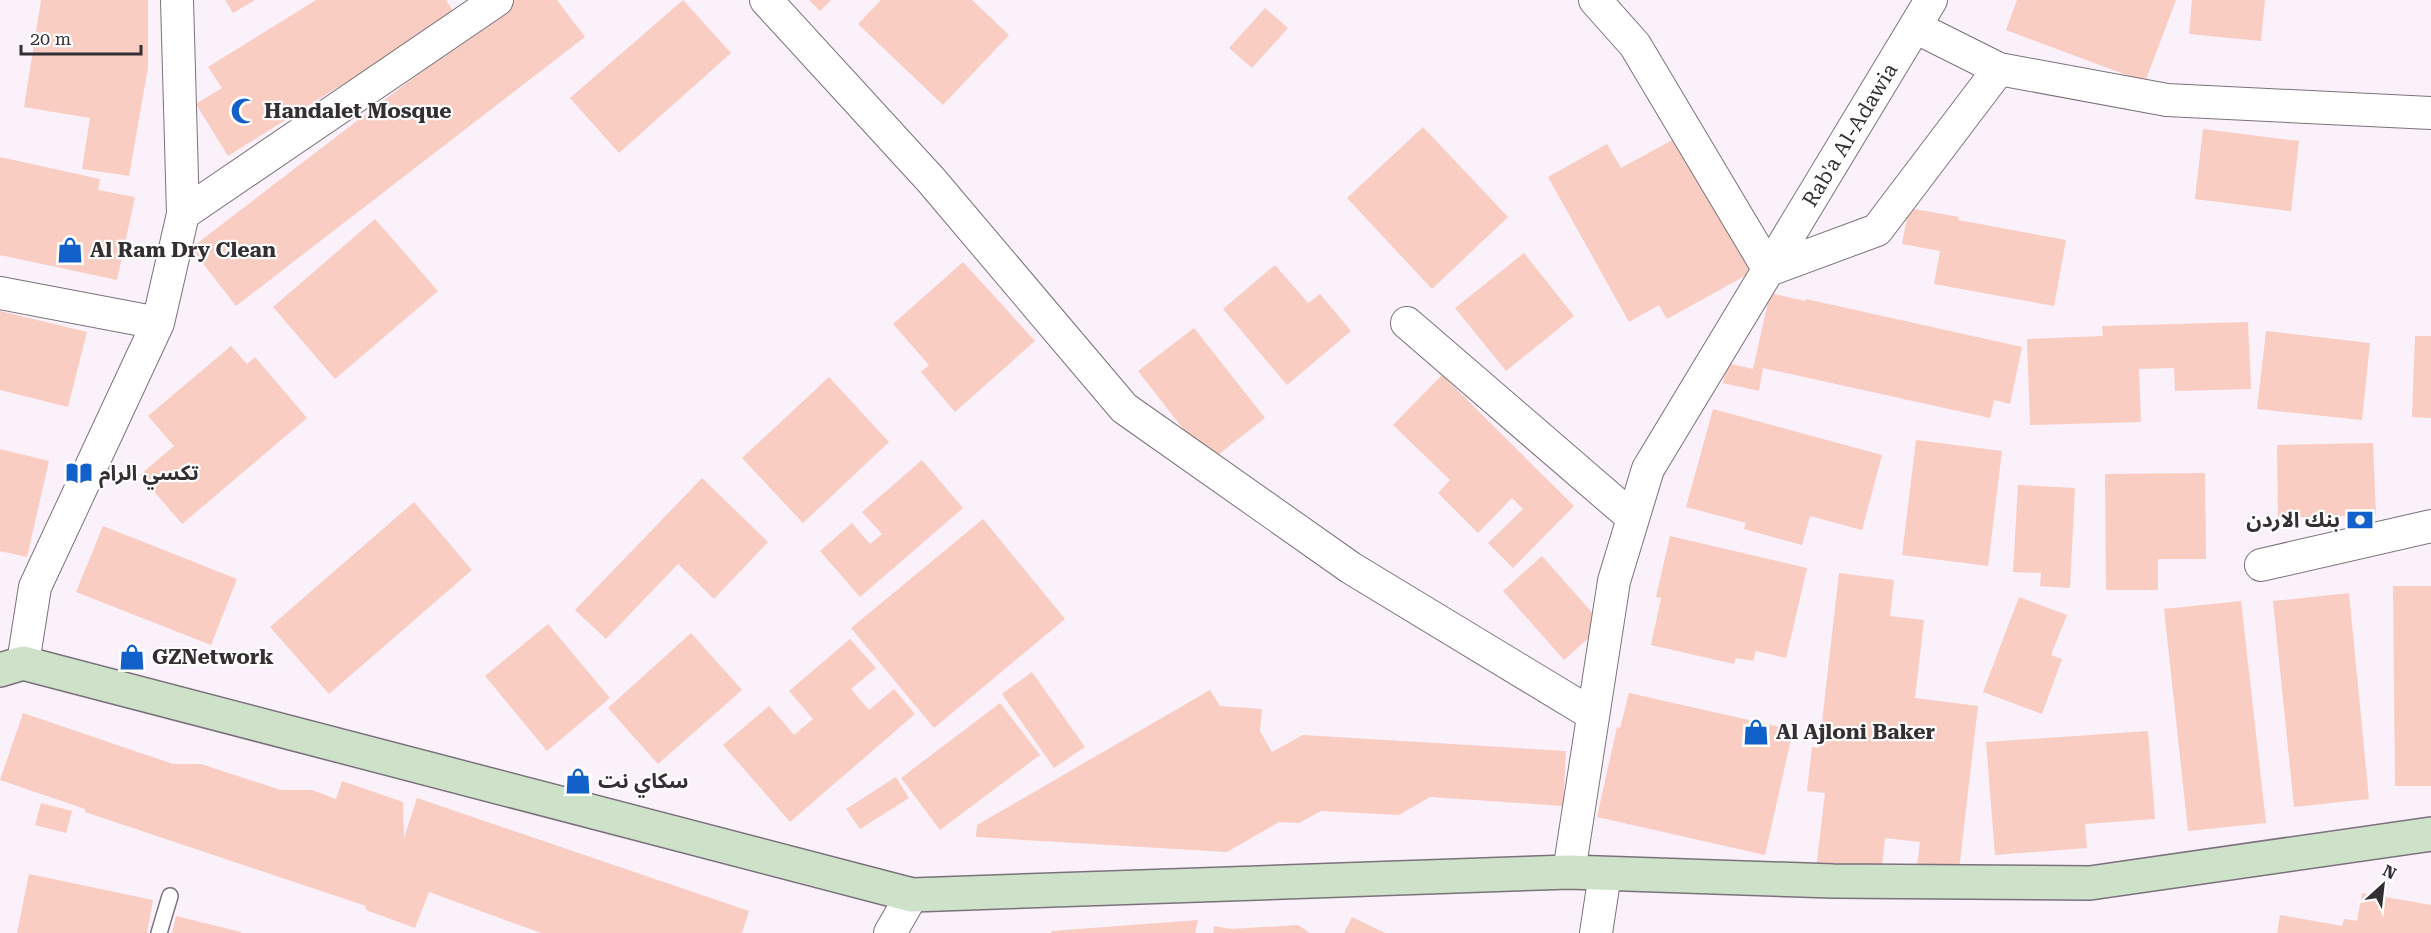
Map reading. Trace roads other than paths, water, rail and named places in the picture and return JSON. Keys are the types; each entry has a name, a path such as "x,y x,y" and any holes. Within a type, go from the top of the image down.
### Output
{"street":[{"path":"177,0 183,214 158,323 34,587 11,667 912,895 1569,872 1833,881 2090,883 2431,834"},
{"path":"183,214 497,0"},
{"path":"766,0 930,180 1124,408 1351,568 1592,714"},
{"path":"1595,0 1635,45 1768,270 1877,230 1999,69"},
{"name":"Rab'a Al-Adawia","path":"1569,872 1614,581 1648,469 1931,0"},
{"path":"1915,27 1999,69 2167,100 2431,113"},
{"path":"0,292 158,323"},
{"path":"1407,323 1633,518"},
{"path":"2261,565 2431,526"},
{"path":"1596,933 1605,874"},
{"path":"890,933 912,895"}],"lane":[{"path":"159,933 170,896"}],"place":[{"name":"Handalet Mosque","path":"244,111"},
{"name":"Al Ram Dry Clean","path":"70,250"},
{"name":"تكسي الرام","path":"79,473"},
{"name":"بنك الاردن","path":"2360,520"},
{"name":"GZNetwork","path":"132,657"},
{"name":"Al Ajloni Baker","path":"1756,732"},
{"name":"سكاي نت","path":"578,781"}]}
